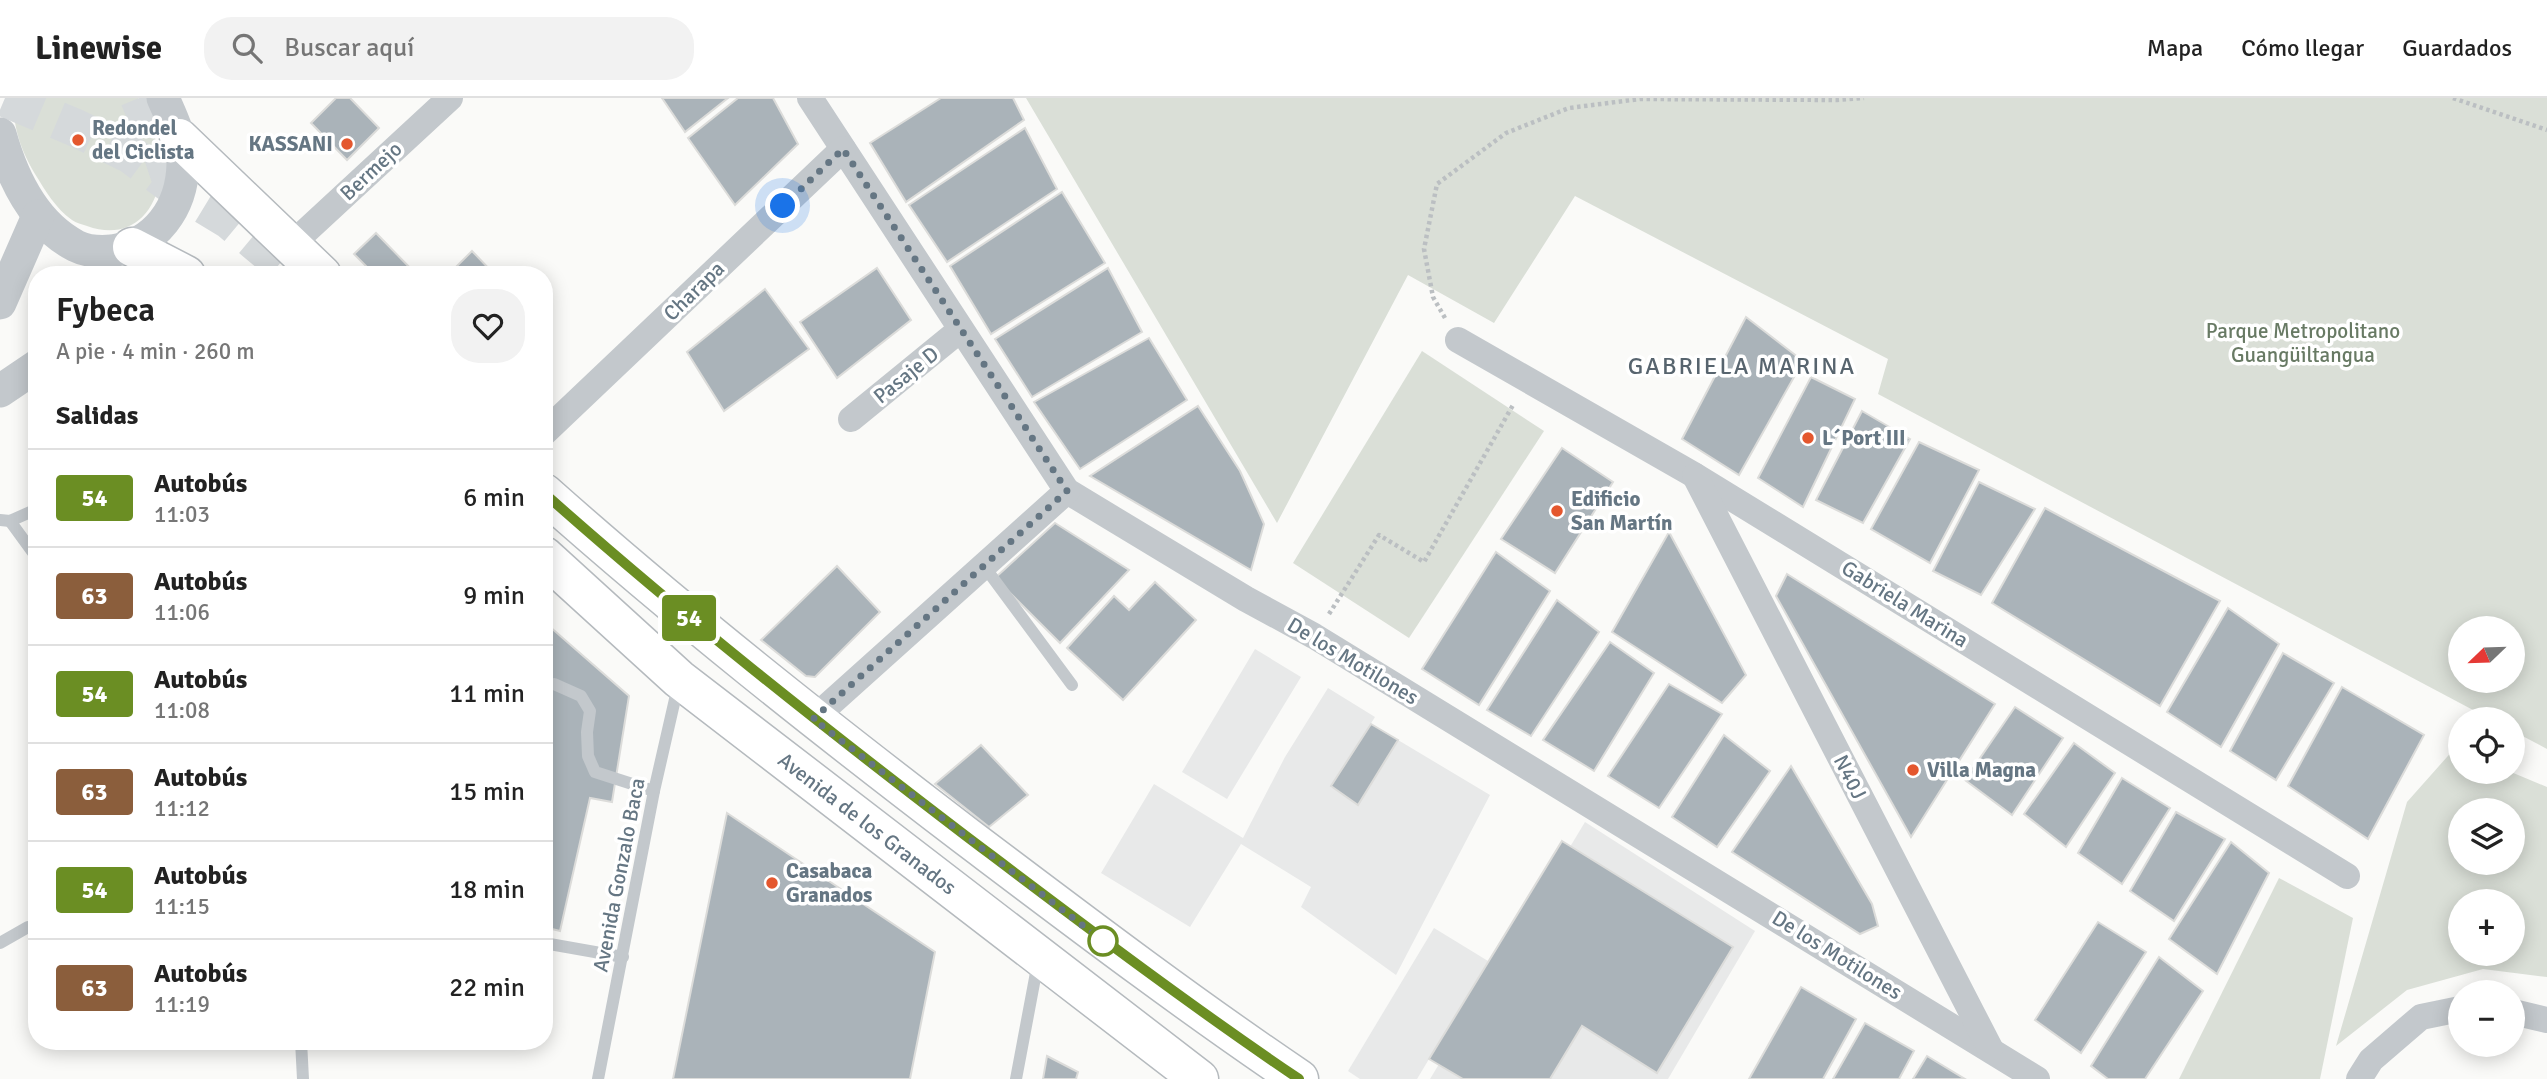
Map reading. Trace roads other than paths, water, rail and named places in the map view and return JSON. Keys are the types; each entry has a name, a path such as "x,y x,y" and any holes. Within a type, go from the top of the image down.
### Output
{"main road":[{"path":"179,138 314,266"},
{"path":"124,257 155,266"},
{"path":"553,501 647,584 813,719 1103,941 1299,1079"},
{"name":"Avenida de los Granados","path":"553,564 679,679 1039,957 1185,1075"}],"street":[{"path":"1,141 38,216 78,247 124,257 155,233 169,213 180,188 183,162 179,138 163,98"},
{"name":"Bermejo","path":"292,244 450,98"},
{"name":"De los Motilones","path":"810,98 1067,491 1314,636 2037,1079"},
{"name":"Charapa","path":"553,424 843,149"},
{"path":"0,303 38,216"},
{"name":"Pasaje D","path":"851,419 960,330"},
{"name":"Gabriela Marina","path":"1458,340 1694,475 2347,876"},
{"path":"0,391 28,372"},
{"name":"N40J","path":"1694,475 2007,1079"},
{"path":"813,719 1067,491"},
{"path":"2359,1079 2371,1060 2420,1017 2448,1011"},
{"path":"2525,1015 2547,1020"}],"lane":[{"path":"28,512 5,521 28,548"},
{"path":"984,566 1072,685"},
{"name":"Avenida Gonzalo Baca","path":"598,1079 654,791 679,679"},
{"path":"554,684 581,696 590,710 588,756 595,772 654,791"},
{"path":"0,943 28,927"},
{"path":"553,945 623,957"},
{"path":"1016,1079 1039,957"},
{"path":"301,1050 303,1079"}],"tunnel":[{"path":"5,98 131,155 173,186 229,220 284,266"},
{"path":"139,98 173,186"}],"place":[{"name":"Redondel del Ciclista","path":"78,140"},
{"name":"KASSANI","path":"347,144"},
{"name":"L´Port III","path":"1808,438"},
{"name":"Edificio San Martín","path":"1557,511"},
{"name":"Villa Magna","path":"1913,770"},
{"name":"Casabaca Granados","path":"772,883"}],"district":[{"name":"GABRIELA MARINA","path":"1742,366"}],"park label":[{"name":"Parque Metropolitano Guangüiltangua","path":"2303,343"}]}
